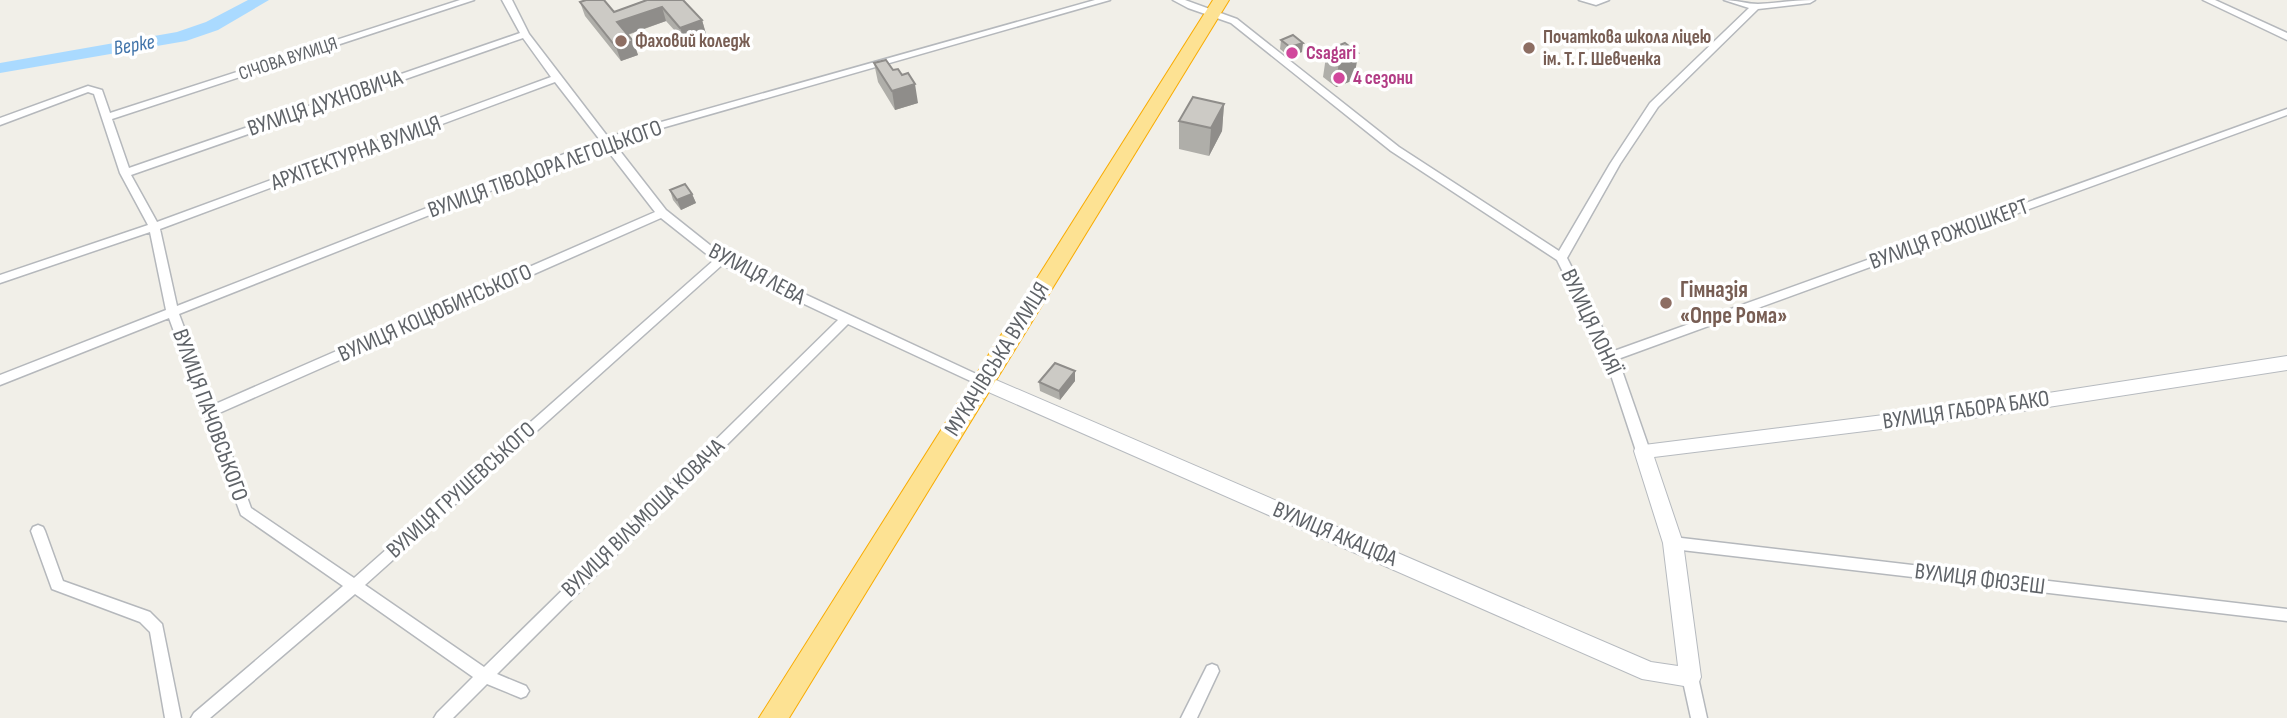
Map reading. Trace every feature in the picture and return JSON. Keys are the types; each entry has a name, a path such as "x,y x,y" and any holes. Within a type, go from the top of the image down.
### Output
{"highway":[{"name":"МУКАЧІВСЬКА ВУЛИЦЯ","path":"773,718 1217,6"}],"street":[{"name":"СІЧОВА ВУЛИЦЯ","path":"106,118 469,0"},
{"name":"ВУЛИЦЯ ЛЕВА","path":"507,0 526,34 557,78 662,214 720,260 983,382"},
{"name":"ВУЛИЦЯ ТІВОДОРА ЛЕГОЦЬКОГО","path":"0,380 606,141 1105,0"},
{"path":"1178,0 1192,9 1217,6"},
{"path":"1584,0 1604,0"},
{"path":"1729,0 1755,7 1810,0"},
{"path":"2208,0 2287,37"},
{"name":"ВУЛИЦЯ ЛОНЯЇ","path":"1217,6 1395,149 1561,258 1611,357 1673,543 1690,677 1699,718"},
{"path":"1561,258 1615,164 1654,105 1755,7"},
{"name":"ВУЛИЦЯ ДУХНОВИЧА","path":"125,173 526,34"},
{"name":"АРХІТЕКТУРНА ВУЛИЦЯ","path":"0,279 154,227 557,78"},
{"name":"ВУЛИЦЯ ПАЧОВСЬКОГО","path":"0,122 88,89 98,92 125,173 154,227 172,312 246,511 483,675 521,691"},
{"name":"ВУЛИЦЯ РОЖОШКЕРТ","path":"1611,357 2287,112"},
{"name":"ВУЛИЦЯ КОЦЮБИНСЬКОГО","path":"209,412 662,214"},
{"name":"ВУЛИЦЯ ГРУШЕВСЬКОГО","path":"199,718 354,586 720,260"},
{"name":"ВУЛИЦЯ ВІЛЬМОША КОВАЧА","path":"442,718 846,319"},
{"name":"ВУЛИЦЯ ГАБОРА БАКО","path":"1643,451 2003,407 2287,363"},
{"name":"ВУЛИЦЯ АКАЦФА","path":"983,382 1650,671 1690,677"},
{"path":"38,531 57,585 145,617 157,629 173,718"},
{"name":"ВУЛИЦЯ ФЮЗЕШ","path":"1673,543 2287,615"},
{"path":"1189,718 1212,671"}],"building":[{"path":"604,0 614,12 647,0 683,0 702,20 680,28 662,7 617,22 633,41 616,47 580,2"},
{"path":"1293,35 1303,43 1290,47 1281,40"},
{"path":"1345,43 1358,53 1339,60 1327,50"},
{"path":"886,60 893,70 898,69 902,75 908,73 915,84 892,91 874,63"},
{"path":"1193,97 1224,104 1211,128 1179,121"},
{"path":"685,184 692,194 677,200 670,190"},
{"path":"1055,363 1075,371 1059,391 1039,382"}],"waterway":[{"name":"Верке","path":"0,68 180,37 212,26 261,0"}],"place":[{"name":"Фаховий коледж","path":"621,41"},
{"name":"Початкова школа ліцею ім. Т. Г. Шевченка","path":"1529,48"},
{"name":"Csagari","path":"1292,53"},
{"name":"4 сезони","path":"1339,78"},
{"name":"Гімназія «Опре Рома»","path":"1666,303"}]}
